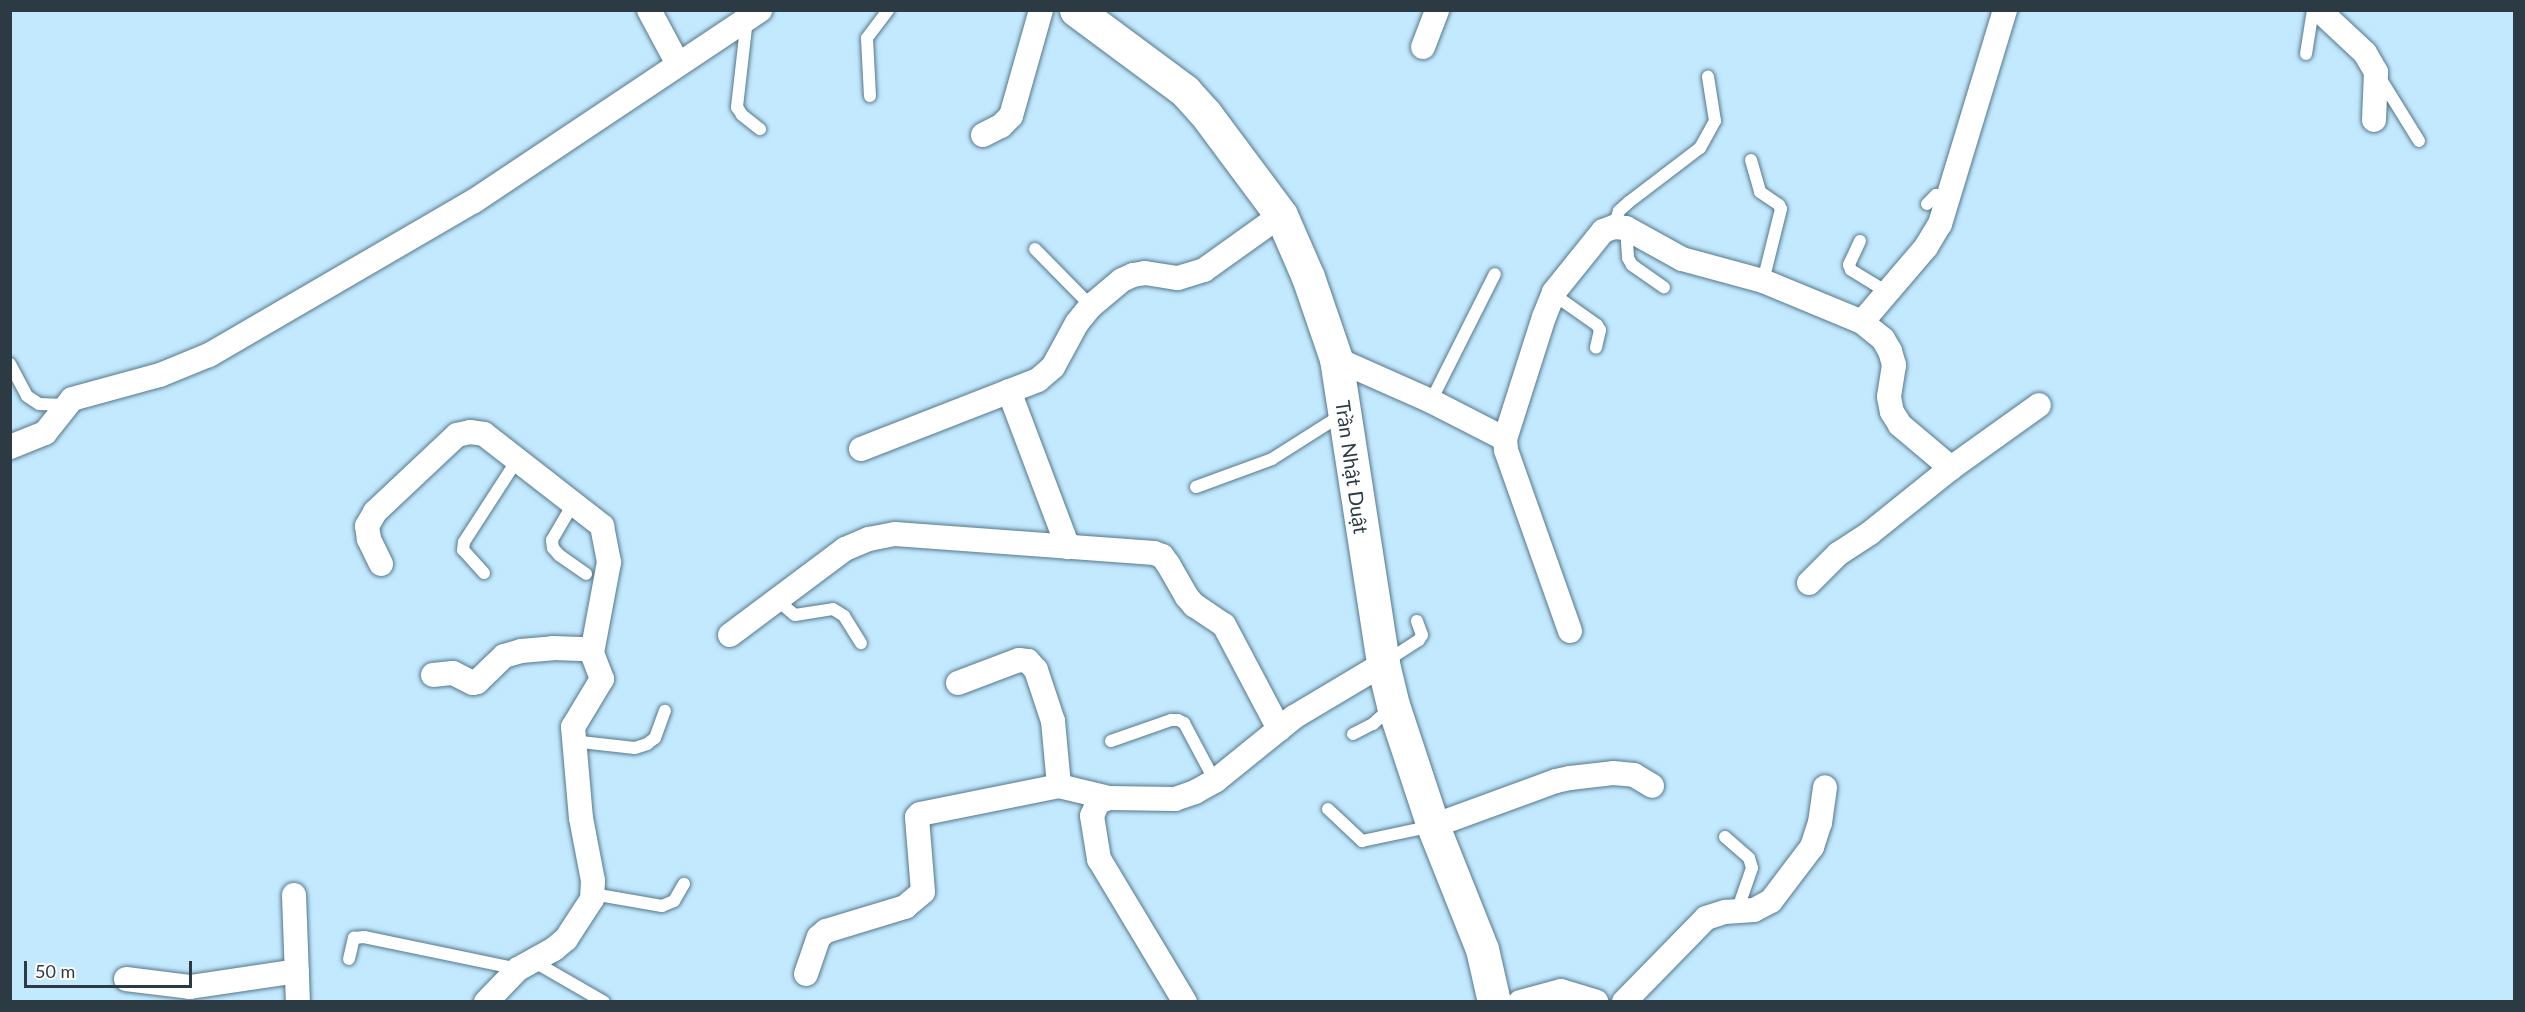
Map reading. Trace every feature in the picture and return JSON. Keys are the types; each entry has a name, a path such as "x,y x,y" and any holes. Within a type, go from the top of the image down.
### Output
{"main road":[{"name":"Trần Nhật Duật","path":"1076,10 1185,91 1205,112 1281,216 1308,277 1336,359 1383,664 1393,705 1433,826 1482,950 1494,1002"}],"street":[{"path":"649,10 678,64"},
{"path":"983,135 1001,126 1011,116 1041,10"},
{"path":"1423,47 1437,10"},
{"path":"1862,321 1926,248 1940,224 1938,202 2005,10"},
{"path":"2319,10 2365,53 2376,72 2374,120"},
{"path":"10,447 45,433 65,405 81,395 160,375 209,355 474,201 753,15"},
{"path":"861,449 1038,380 1053,367 1077,323 1091,306 1132,275 1145,273 1178,278 1204,270 1281,216"},
{"path":"1570,631 1506,450 1505,440 1553,294 1603,231 1620,228 1682,259 1763,281 1862,321 1883,339 1890,351 1894,365 1888,397 1892,412 1900,426 1951,468"},
{"path":"1336,359 1431,401 1505,440"},
{"path":"1009,391 1068,547"},
{"path":"1809,583 1838,554 1881,525 1951,468 2039,405"},
{"path":"381,564 369,539 367,526 375,512 457,435 470,432 484,434 602,526 609,562 592,652 602,680 573,728 572,741 593,894 566,939 526,965 486,1002"},
{"path":"730,635 845,549 869,539 886,536 1154,553 1162,556 1187,597 1224,625 1232,636 1279,729"},
{"path":"433,675 453,673 473,683 477,682 504,657 521,651 587,648 592,652"},
{"path":"958,684 1019,660 1028,660 1036,670 1053,721 1059,786"},
{"path":"806,974 819,937 826,931 905,907 923,892 917,817 920,814 1059,786 1109,798 1175,799 1195,792 1215,781 1294,717 1383,664"},
{"path":"1433,826 1570,778 1613,773 1634,775 1652,786"},
{"path":"1624,1002 1706,918 1715,914 1754,910 1771,901 1812,847 1820,823 1825,787"},
{"path":"1109,798 1098,802 1092,816 1100,859 1185,1002"},
{"path":"294,895 298,1002"},
{"path":"126,980 190,987 297,971"},
{"path":"1520,1002 1560,991 1596,1002"}],"lane":[{"path":"870,96 867,38 888,10"},
{"path":"2306,54 2313,10"},
{"path":"753,15 736,99 742,115 760,129"},
{"path":"2376,72 2419,141"},
{"path":"1664,287 1632,265 1620,228 1619,211 1700,148 1715,121 1708,77"},
{"path":"1751,160 1760,192 1779,205 1781,209 1763,281"},
{"path":"1860,241 1849,265 1851,270 1887,292"},
{"path":"1035,249 1091,306"},
{"path":"1431,401 1495,274"},
{"path":"1553,294 1597,325 1600,330 1596,348"},
{"path":"10,364 27,396 39,404 65,405"},
{"path":"1196,487 1272,459 1344,413"},
{"path":"484,573 463,550 464,542 517,459"},
{"path":"573,504 552,540 553,548 586,574"},
{"path":"777,600 795,615 833,609 844,616 861,643"},
{"path":"1383,664 1419,640 1422,636 1417,621"},
{"path":"1353,734 1373,724 1393,705"},
{"path":"572,741 635,747 646,744 655,738 665,711"},
{"path":"1111,741 1171,720 1178,720 1184,723 1215,781"},
{"path":"1328,809 1362,841 1433,826"},
{"path":"1725,837 1749,858 1752,868 1737,911"},
{"path":"593,894 662,906 674,901 684,884"},
{"path":"349,959 354,938 364,937 526,965 604,1002"}]}
